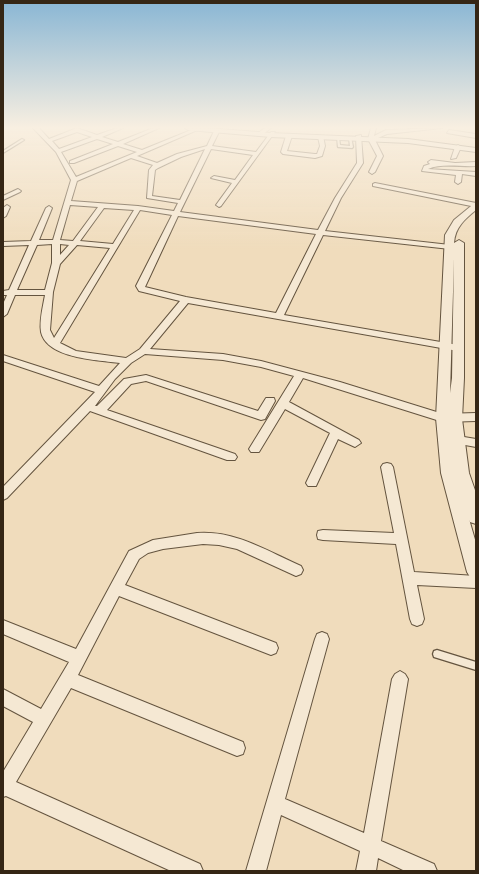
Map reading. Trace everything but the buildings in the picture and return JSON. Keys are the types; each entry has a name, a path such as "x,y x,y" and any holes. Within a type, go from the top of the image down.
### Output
{"street":[{"path":"69,169 74,180 66,203 56,242 56,263 48,292 45,330 47,336 55,344 74,354 127,362"},
{"path":"74,180 102,169"},
{"path":"153,169 152,170 149,197 152,199 182,202"},
{"path":"198,169 140,286 142,290 186,300 452,347"},
{"path":"219,205 245,169"},
{"path":"278,316 338,198 356,169"},
{"path":"425,169 424,170 476,174"},
{"path":"458,182 459,173"},
{"path":"214,178 236,182"},
{"path":"375,185 429,197 474,210"},
{"path":"3,198 18,191"},
{"path":"66,203 138,208 222,221 450,247"},
{"path":"56,263 75,243 103,205"},
{"path":"3,216 7,208"},
{"path":"3,314 49,208"},
{"path":"55,344 138,208"},
{"path":"474,210 451,230 450,247 452,347 455,418 458,440 454,465 476,517"},
{"path":"474,210 459,238 452,347 443,418 476,572"},
{"path":"3,244 56,242 116,246"},
{"path":"3,293 48,292"},
{"path":"3,495 88,407 127,362 143,350 186,300"},
{"path":"143,350 223,357 300,375 443,418 476,417"},
{"path":"3,358 102,390"},
{"path":"255,449 300,375"},
{"path":"99,411 128,381 146,378 261,416 270,401"},
{"path":"286,398 355,443"},
{"path":"88,407 231,457"},
{"path":"312,483 336,432"},
{"path":"458,440 476,443"},
{"path":"387,467 417,619"},
{"path":"323,535 402,539"},
{"path":"193,871 3,787 68,679 115,588 134,555 142,548 149,545 206,538 232,543 296,570"},
{"path":"410,578 476,582"},
{"path":"115,588 271,648"},
{"path":"3,627 78,658"},
{"path":"256,871 322,639"},
{"path":"68,679 237,748"},
{"path":"366,871 400,679"},
{"path":"3,697 44,719"},
{"path":"275,803 370,847 427,871"}],"lane":[{"path":"437,654 476,666"}]}
